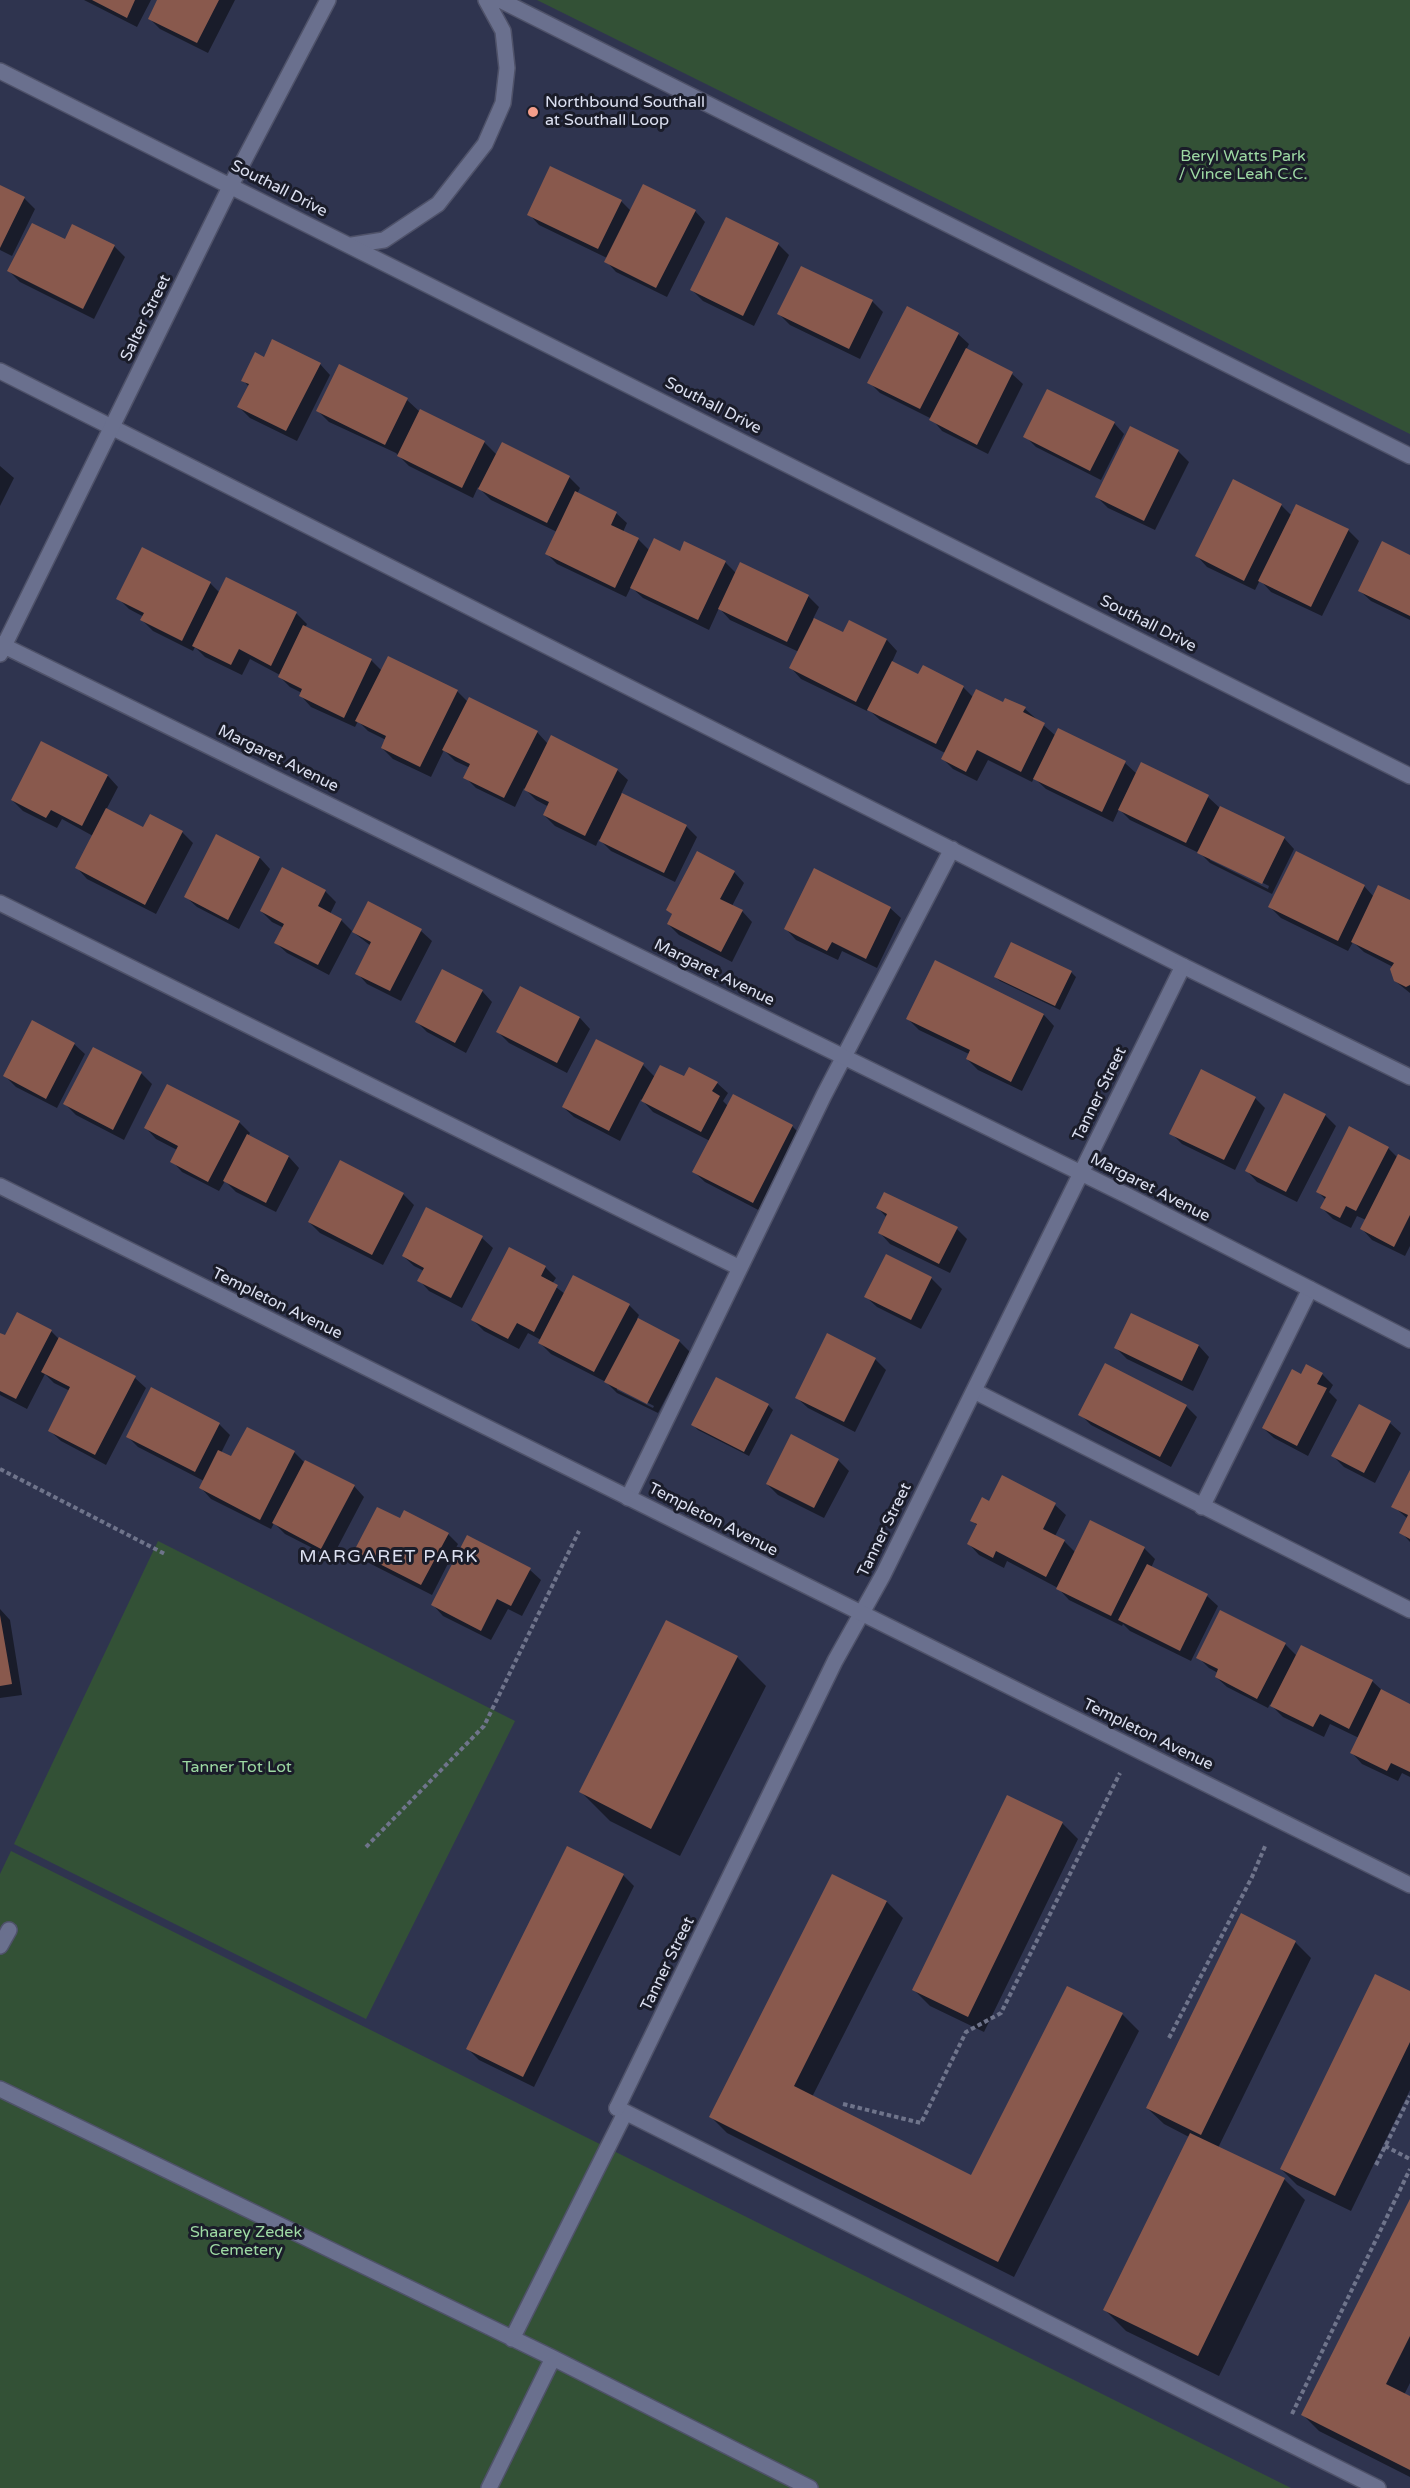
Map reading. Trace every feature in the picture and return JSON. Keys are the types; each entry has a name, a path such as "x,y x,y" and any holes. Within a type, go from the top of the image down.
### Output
{"street":[{"name":"Salter Street","path":"1,648 231,185 328,0"},
{"path":"352,245 384,240 438,204 485,144 503,103 507,68 503,31 486,0"},
{"path":"500,0 1410,456"},
{"name":"Southall Drive","path":"0,71 1410,776"},
{"path":"0,371 1184,966 1410,1077"},
{"name":"Margaret Avenue","path":"1,648 844,1056 1410,1340"},
{"path":"628,1498 844,1056 952,849"},
{"path":"0,903 740,1268"},
{"name":"Tanner Street","path":"512,2339 835,1661 862,1615 1184,966"},
{"name":"Templeton Avenue","path":"0,1186 1410,1885"},
{"path":"1202,1507 1310,1288"},
{"path":"974,1391 1410,1610"},
{"path":"0,1946 9,1930"},
{"path":"0,2089 553,2358 810,2488"},
{"path":"621,2111 1378,2488"},
{"path":"489,2488 553,2358"}],"path":[{"path":"0,1469 165,1554"},
{"path":"366,1847 484,1726 579,1531"},
{"path":"843,2104 921,2123 966,2032 1001,2013 1132,1747"},
{"path":"1169,2038 1252,1877 1277,1819"},
{"path":"1376,2165 1410,2096"},
{"path":"1385,2146 1410,2159"},
{"path":"1280,2439 1410,2169"}],"green space":[{"name":"Beryl Watts Park / Vince Leah C.C.","path":"537,0 1410,0 1410,434"},
{"name":"Tanner Tot Lot","path":"158,1541 515,1721 366,2019 14,1844"},
{"name":"Shaarey Zedek Cemetery","path":"11,1851 1291,2488 0,2488 0,1874"}],"building":[{"path":"92,0 135,0 127,18"},
{"path":"157,0 219,0 197,43 148,19"},
{"path":"550,166 622,200 598,249 527,215"},
{"path":"643,184 696,210 656,288 604,262"},
{"path":"0,185 25,197 0,248"},
{"path":"726,217 779,243 743,316 690,290"},
{"path":"32,223 65,239 72,224 115,245 83,309 7,271"},
{"path":"801,266 873,300 849,349 777,314"},
{"path":"907,306 959,333 920,409 867,383"},
{"path":"272,339 321,363 286,431 237,407 249,384 241,381 255,352 264,357"},
{"path":"966,348 1013,372 977,445 929,420"},
{"path":"339,364 408,398 385,445 316,411"},
{"path":"1047,389 1115,422 1090,471 1023,437"},
{"path":"420,409 485,441 462,488 397,456"},
{"path":"1130,426 1179,450 1144,521 1095,497"},
{"path":"502,442 570,476 547,523 478,489"},
{"path":"1233,479 1282,504 1244,581 1195,556"},
{"path":"575,491 617,512 611,525 639,538 615,588 545,554"},
{"path":"1296,504 1349,529 1311,607 1258,581"},
{"path":"654,538 680,551 684,541 726,561 698,620 630,588"},
{"path":"1382,541 1410,555 1410,616 1358,591"},
{"path":"142,547 211,582 182,641 140,620 144,613 116,599"},
{"path":"740,562 809,595 787,642 718,609"},
{"path":"226,577 297,612 271,666 239,649 231,665 192,646"},
{"path":"814,618 843,632 849,620 887,639 856,702 789,668"},
{"path":"303,625 372,659 344,718 299,696 302,689 278,677"},
{"path":"388,656 458,690 420,767 381,748 386,736 355,721"},
{"path":"892,661 918,674 923,665 964,686 936,744 867,710"},
{"path":"976,689 1003,702 1005,698 1026,707 1023,712 1045,723 1021,772 977,750 966,772 941,759"},
{"path":"469,697 538,731 504,798 463,778 470,764 442,750"},
{"path":"1058,728 1126,761 1102,812 1033,779"},
{"path":"551,735 618,769 585,836 543,815 549,802 524,790"},
{"path":"41,741 108,775 82,826 51,810 46,818 11,800"},
{"path":"1141,762 1209,795 1186,843 1118,810"},
{"path":"622,793 687,825 664,873 599,841"},
{"path":"1220,806 1285,837 1262,884 1197,853"},
{"path":"106,808 143,827 150,814 183,831 145,905 75,868"},
{"path":"216,834 260,857 228,920 184,897"},
{"path":"697,851 735,871 720,899 743,910 721,952 667,924 672,914 666,910"},
{"path":"1296,851 1365,885 1338,941 1268,907"},
{"path":"282,867 326,890 318,906 342,919 318,965 274,943 284,924 260,911"},
{"path":"814,868 891,907 866,959 832,942 827,951 784,929"},
{"path":"1378,885 1410,900 1410,985 1406,987 1394,981 1390,969 1394,963 1351,942"},
{"path":"368,901 422,929 390,991 355,974 371,942 352,932"},
{"path":"1011,942 1072,971 1055,1006 994,977"},
{"path":"935,960 1044,1014 1011,1082 966,1059 970,1050 906,1019"},
{"path":"442,969 483,990 455,1043 415,1022"},
{"path":"520,986 580,1017 557,1063 496,1032"},
{"path":"32,1020 75,1043 46,1099 3,1076"},
{"path":"596,1039 644,1063 609,1131 562,1107"},
{"path":"93,1047 142,1072 113,1130 63,1104"},
{"path":"660,1065 684,1076 689,1067 718,1082 712,1091 720,1096 701,1132 641,1101"},
{"path":"1201,1069 1256,1097 1224,1160 1169,1134"},
{"path":"167,1084 240,1121 208,1182 170,1162 178,1146 144,1128"},
{"path":"1284,1093 1326,1114 1286,1192 1245,1171"},
{"path":"733,1094 793,1125 753,1203 692,1172"},
{"path":"1349,1126 1389,1147 1356,1211 1346,1206 1340,1218 1320,1208 1326,1197 1316,1192"},
{"path":"247,1134 289,1156 266,1203 223,1181"},
{"path":"1398,1154 1410,1160 1410,1215 1394,1247 1360,1229"},
{"path":"340,1160 404,1193 372,1255 308,1222"},
{"path":"884,1192 958,1227 939,1264 878,1233 887,1214 876,1208"},
{"path":"426,1207 483,1236 451,1298 417,1281 424,1268 402,1256"},
{"path":"509,1247 546,1266 541,1276 558,1285 534,1332 517,1323 508,1339 471,1320"},
{"path":"886,1254 932,1277 911,1320 864,1297"},
{"path":"573,1275 630,1304 594,1372 538,1343"},
{"path":"17,1312 52,1330 16,1399 0,1391 0,1333 5,1335"},
{"path":"1131,1313 1199,1345 1182,1381 1114,1348"},
{"path":"638,1318 680,1340 647,1404 604,1382"},
{"path":"827,1333 876,1358 844,1422 795,1398"},
{"path":"59,1337 136,1376 95,1455 48,1431 70,1387 41,1372"},
{"path":"1105,1363 1187,1405 1160,1457 1078,1415"},
{"path":"1306,1364 1323,1373 1317,1384 1327,1388 1297,1446 1262,1428 1292,1369 1301,1374"},
{"path":"716,1377 769,1404 744,1452 691,1425"},
{"path":"151,1387 220,1423 195,1472 126,1437"},
{"path":"1359,1404 1391,1421 1364,1473 1331,1456"},
{"path":"247,1427 295,1451 260,1520 199,1488 218,1450 231,1456"},
{"path":"791,1434 839,1459 814,1508 766,1484"},
{"path":"305,1460 355,1485 321,1549 272,1523"},
{"path":"1410,1470 1410,1539 1399,1533 1408,1515 1391,1507"},
{"path":"1002,1475 1056,1503 1043,1529 1065,1540 1046,1577 996,1551 993,1558 967,1544 977,1524 970,1521 982,1497 989,1501"},
{"path":"377,1507 400,1518 404,1510 449,1533 421,1585 354,1551"},
{"path":"1090,1520 1145,1547 1111,1616 1056,1589"},
{"path":"467,1535 531,1568 511,1606 497,1599 481,1631 431,1605"},
{"path":"1147,1564 1208,1594 1180,1651 1118,1620"},
{"path":"1220,1610 1286,1643 1257,1699 1215,1677 1218,1669 1196,1658"},
{"path":"0,1615 12,1684 0,1686"},
{"path":"666,1620 738,1656 651,1829 579,1792"},
{"path":"1301,1645 1373,1680 1349,1729 1320,1714 1313,1727 1270,1706"},
{"path":"1381,1689 1410,1704 1410,1772 1391,1763 1387,1771 1350,1753"},
{"path":"1007,1795 1063,1822 968,2017 912,1990"},
{"path":"567,1846 624,1874 523,2077 466,2049"},
{"path":"832,1874 887,1901 794,2086 971,2175 1067,1986 1123,2013 998,2262 709,2117"},
{"path":"1241,1913 1296,1941 1201,2135 1146,2108"},
{"path":"1375,1974 1410,1991 1410,2042 1335,2196 1280,2169"},
{"path":"1190,2133 1285,2178 1198,2356 1103,2310"},
{"path":"1410,2199 1410,2336 1386,2384 1410,2396 1410,2470 1301,2415"}],"place":[{"name":"Northbound Southall at Southall Loop","path":"533,112"}],"district":[{"name":"MARGARET PARK","path":"389,1557"}]}
